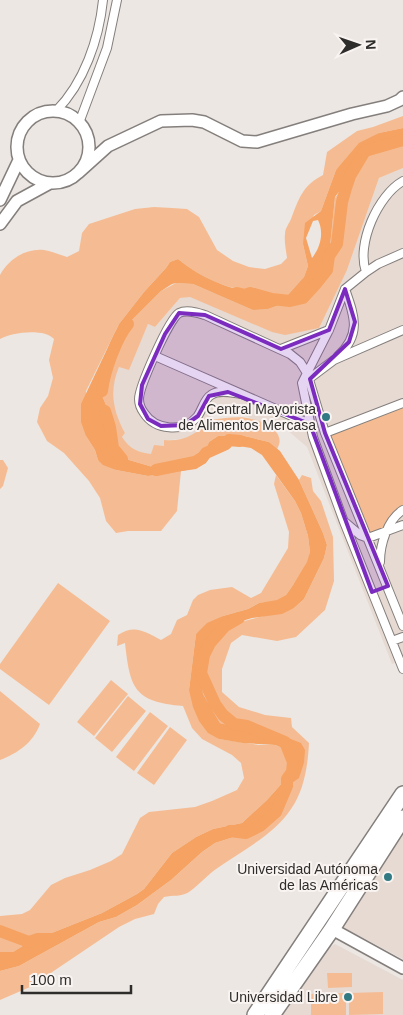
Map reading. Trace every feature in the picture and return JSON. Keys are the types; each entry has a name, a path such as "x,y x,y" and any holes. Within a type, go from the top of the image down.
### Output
{"highway":[{"path":"255,1015 403,794"},
{"path":"272,1015 332,929 403,818"}],"street":[{"path":"56,111 65,102 85,67 96,39 103,0"},
{"path":"79,123 107,48 117,0"},
{"path":"78,173 85,163 88,151 88,139 79,123 65,113 56,111 46,111 27,121 17,139 16,150 19,160 31,176 40,181 60,183 78,173 108,146 160,121 192,120 204,122 242,141 257,142 352,114 387,106 400,100 403,96"},
{"path":"88,139 108,146"},
{"path":"0,200 19,160"},
{"path":"366,272 364,247 374,216 384,196 403,181"},
{"path":"0,224 17,201 50,183"},
{"path":"403,253 366,272 345,289 329,330 308,376 302,384 310,424 319,452 344,522 403,669"},
{"path":"334,360 349,342 355,322 345,289"},
{"path":"241,394 221,392 209,396 198,416 193,421 185,425 170,427 154,423 148,419 139,398 142,385 165,334 179,313 190,312 205,315 281,349 294,357 308,376 325,433 403,626"},
{"path":"281,349 329,330"},
{"path":"308,376 334,360 403,330"},
{"path":"155,356 310,424"},
{"path":"325,433 403,403"},
{"path":"319,452 325,433"},
{"path":"368,538 391,523 403,510"},
{"path":"344,522 360,535 368,538 403,525"},
{"path":"380,567 381,549 391,523"},
{"path":"372,592 388,586"},
{"path":"392,641 403,637"},
{"path":"332,929 403,968"}],"highlighted area":[{"path":"345,289 355,322 349,342 310,379 325,433 388,586 372,592 310,424 228,392 209,396 198,416 185,425 161,426 148,419 140,404 142,385 165,334 179,313 205,315 281,349 329,330"}],"shaded area":[{"path":"403,116 403,128 379,133 336,170 321,211 314,215 303,244 308,266 304,277 287,296 243,291 229,287 203,276 178,259 170,262 119,324 86,391 86,436 95,450 98,460 116,470 148,476 181,471 177,511 161,531 116,533 106,521 100,498 89,481 64,453 47,441 37,422 40,408 48,396 53,378 49,360 54,339 43,333 28,332 12,334 0,339 0,275 3,270 12,260 30,251 44,250 67,257 79,251 82,233 89,224 135,209 154,207 187,209 199,217 217,250 233,261 249,267 265,269 281,264 287,258 286,228 302,193 311,183 323,175 327,152 357,131"},
{"path":"403,128 403,138 368,153 335,197 329,256 318,281 310,289 290,301 268,309 253,310 193,284 172,284 161,291 129,323 119,339 105,375 101,393 108,410 113,448 129,460 163,470 195,462 203,457 209,442 218,436 240,435 269,442 280,451 299,480 327,545 324,558 304,599 294,608 282,614 252,618 225,626 214,632 204,655 201,673 203,694 220,723 249,731 278,734 301,743 305,750 304,763 299,778 292,783 288,798 283,805 265,821 246,833 215,843 171,880 137,905 116,917 99,922 19,966 0,971 0,952 13,952 29,942 102,913 137,894 144,889 172,853 196,837 213,829 242,823 267,800 292,772 293,763 290,755 276,745 219,739 208,733 199,721 189,690 196,634 207,623 223,616 248,609 259,603 277,600 286,595 307,562 310,552 308,536 295,501 262,455 251,448 226,444 218,448 211,454 206,463 196,469 148,476 116,470 103,465 98,460 95,450 86,436 81,422 81,404 119,324 170,262 178,259 202,276 229,287 243,291 287,296 304,277 308,266 303,244 305,223 321,211 336,170 359,143 379,133","holes":["318,220 321,239 318,249 312,258 306,238 313,221"]},
{"path":"403,138 403,168 379,178 347,270 319,328 285,335 272,332 190,297 180,298 155,327 148,324 129,370 119,367 113,392 115,409 125,433 122,437 134,449 151,454 154,445 164,446 164,440 178,440 190,436 209,420 236,417 258,420 274,429 279,438 277,449 269,442 240,435 218,436 209,442 203,457 195,462 163,470 129,460 113,448 108,410 101,393 105,375 119,339 129,323 161,291 176,283 193,284 253,310 268,309 290,301 310,289 318,281 329,256 335,198 368,153"},
{"name":"Central Mayorista de Alimentos Mercasa","path":"403,168 403,660 392,664 307,447 279,423 275,429 222,405 215,408 209,420 195,434 183,439 168,440 164,446 151,455 138,452 128,446 122,437 125,433 118,420 113,390 114,378 119,366 129,369 148,324 155,327 180,298 347,270 379,178"},
{"path":"403,403 403,510 391,523 368,538 325,433"},
{"path":"0,460 3,460 8,468 3,486 0,489"},
{"path":"276,475 295,501 301,513 308,536 310,552 308,562 286,595 277,601 259,603 248,609 223,616 196,634 189,690 219,739 259,745 276,745 290,755 293,762 292,772 267,800 242,823 213,829 196,837 172,853 144,889 137,894 102,913 29,942 13,952 0,952 0,916 22,914 30,910 51,885 111,861 122,854 140,818 149,812 195,807 212,801 237,790 244,778 241,763 232,755 202,739 192,728 183,706 154,701 144,696 138,690 129,671 125,643 117,646 118,635 130,630 140,630 161,640 171,634 177,620 187,615 193,600 198,595 210,590 232,587 251,598 261,593 288,548 289,532 274,484"},
{"path":"302,475 311,478 313,491 321,501 333,537 334,581 325,610 296,637 277,641 242,635 231,643 222,669 222,692 239,707 265,715 291,718 292,727 309,743 304,778 295,802 285,818 268,834 215,870 189,892 164,897 158,904 154,914 135,919 119,927 30,987 0,1000 0,971 19,966 99,922 116,917 137,905 171,880 202,852 215,843 246,833 265,821 288,798 292,783 304,763 278,734 249,731 220,723 203,694 201,673 204,655 214,631 225,626 294,608 304,599 324,558 327,545 299,480"},
{"path":"58,583 110,621 49,705 0,669 0,664"},
{"path":"111,680 128,694 94,736 77,722"},
{"path":"0,691 40,724 29,742 13,754 0,760"},
{"path":"128,696 146,711 112,752 95,738"},
{"path":"150,712 168,726 134,771 116,757"},
{"path":"170,727 187,740 154,785 137,773"},
{"name":"Universidad Autónoma de las Américas","path":"403,828 403,959 341,926"},
{"name":"Universidad Libre","path":"335,944 403,980 403,1015 281,1015 324,951"},
{"path":"327,973 352,973 352,987 328,988"},
{"path":"383,992 383,1014 349,1015 349,993"},
{"path":"346,993 346,1015 311,1015 311,994"}],"waterway":[{"path":"237,293 245,295 250,293 272,299 290,301 303,298 327,270 329,256 337,244 342,202 346,188 350,176 365,151 403,140"},
{"path":"102,391 111,356 128,324"},
{"path":"105,411 110,427 113,448 122,459"},
{"path":"156,470 195,462 206,453 226,444 229,440 240,441"},
{"path":"230,831 246,833 260,826 276,812 287,786 287,779 292,772 293,762 285,742 247,726 234,724 223,715 215,704 201,673 204,655 210,643 225,626 239,618"},
{"path":"0,931 29,942 38,939 55,939"}],"place":[{"name":"Central Mayorista de Alimentos Mercasa","path":"326,417"},
{"name":"Universidad Autónoma de las Américas","path":"388,877"},
{"name":"Universidad Libre","path":"348,997"}]}
